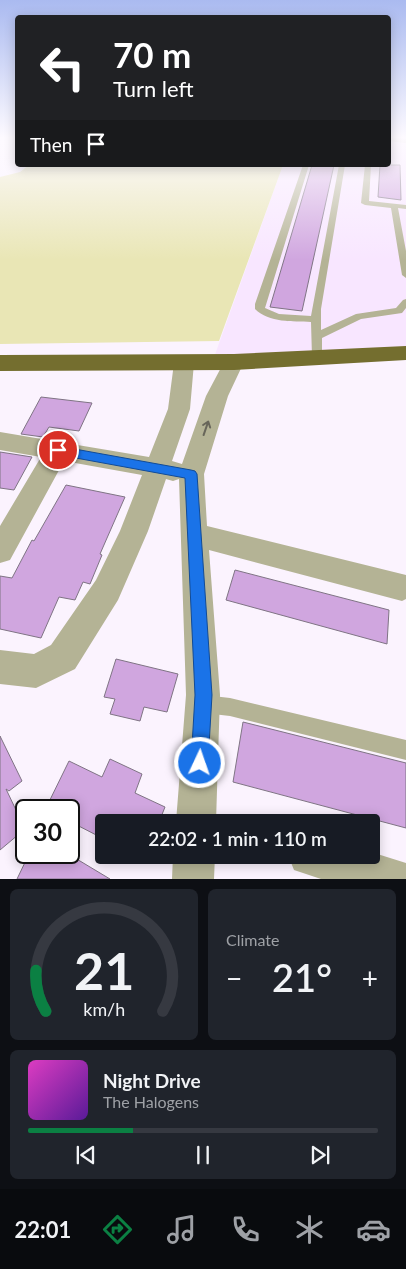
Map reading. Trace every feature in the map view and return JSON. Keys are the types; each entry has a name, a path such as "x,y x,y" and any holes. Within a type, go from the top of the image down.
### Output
{"highway":[{"path":"0,363 234,362 317,347 406,353"}],"street":[{"path":"196,814 203,704 191,474 217,396 234,362"},
{"path":"0,667 36,671 63,657 107,590 134,531 179,409 184,363"},
{"path":"0,441 191,474"},
{"path":"0,551 58,450"},
{"path":"194,534 402,587"},
{"path":"193,879 194,864"},
{"path":"340,864 393,879"}],"lane":[{"path":"302,178 260,304 260,309 265,313 275,315 316,319"},
{"path":"317,347 316,309 340,178"},
{"path":"367,178 365,203 406,207"},
{"path":"394,206 406,275"},
{"path":"317,347 358,316 399,311 406,302"},
{"path":"203,704 230,707 406,750"}],"shaded area":[{"path":"0,178 278,178 219,341 0,344"},
{"path":"278,178 406,178 406,358 212,363"}],"building":[{"path":"308,178 331,178 302,311 270,307"},
{"path":"379,178 400,178 401,200 378,197"},
{"path":"41,397 92,403 79,431 49,427 43,437 21,434"},
{"path":"0,452 32,457 14,490 0,488"},
{"path":"66,485 125,497 100,554 102,555 90,584 83,582 75,600 59,597 41,638 0,629 0,576 12,578 32,540 34,541"},
{"path":"235,570 389,610 387,644 226,600"},
{"path":"116,659 178,674 167,712 144,707 140,721 110,714 115,699 104,697"},
{"path":"243,722 406,763 406,828 380,821 380,814 353,814 233,782"},
{"path":"0,736 22,781 9,791 6,789 15,808 15,837 0,850"},
{"path":"110,759 142,774 135,793 165,807 162,814 95,814 95,834 80,827 80,799 50,799 69,761 102,777"},
{"path":"80,861 110,879 17,879 24,864 80,864"}],"route":[{"path":"58,450 191,474 203,695 200,763"}]}
